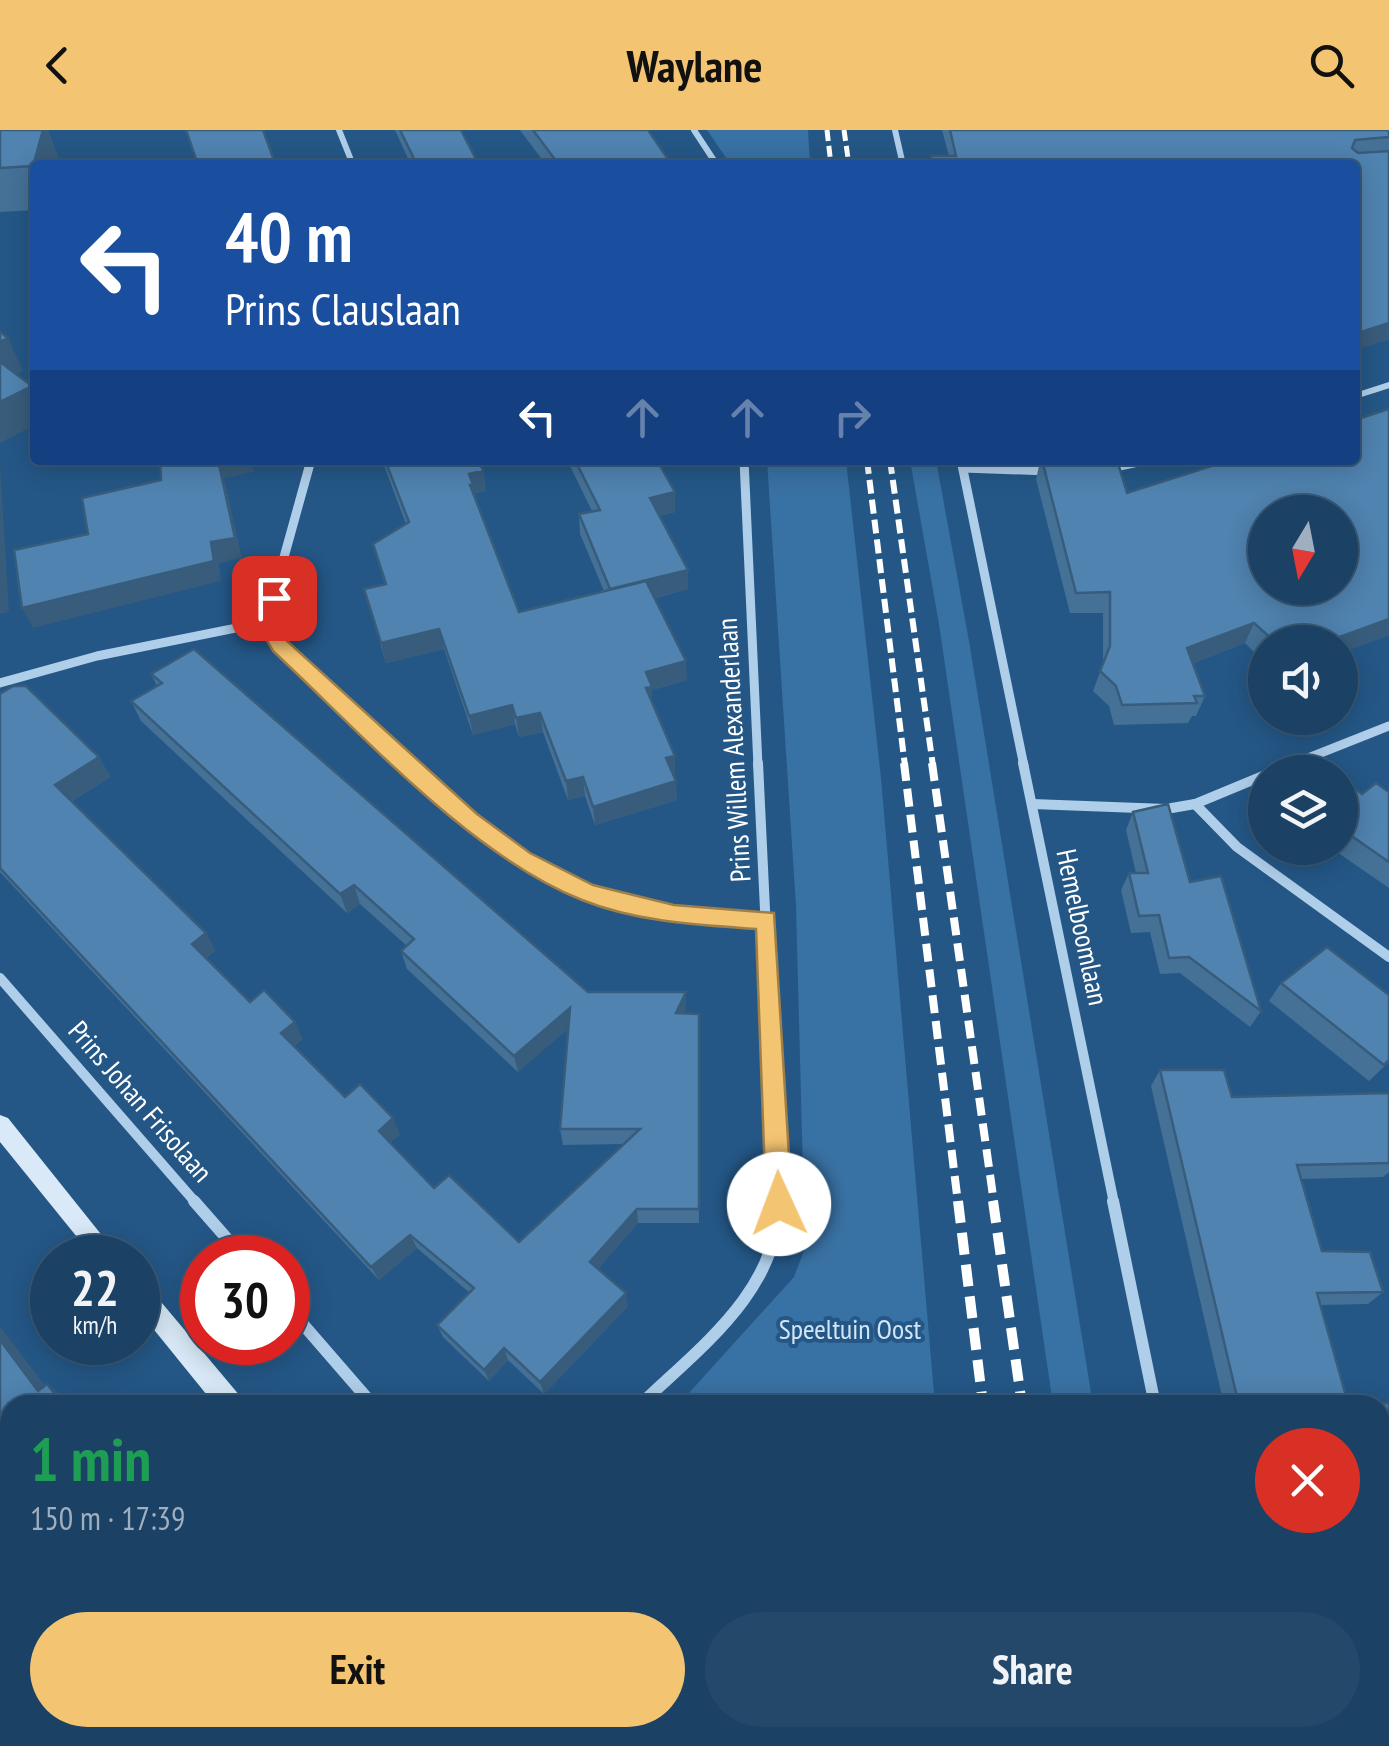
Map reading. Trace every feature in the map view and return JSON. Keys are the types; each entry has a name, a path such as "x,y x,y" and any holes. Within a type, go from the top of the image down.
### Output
{"main road":[{"path":"0,1125 90,1235"},
{"path":"160,1319 222,1395"}],"street":[{"path":"339,130 351,160"},
{"path":"694,130 714,160"},
{"path":"895,130 901,160"},
{"path":"1360,394 1389,385"},
{"path":"310,465 266,622 280,646 469,820 522,859 588,893 674,914 766,920"},
{"name":"Prins Willem Alexanderlaan","path":"650,1395 742,1303 772,1254 779,1204 744,465"},
{"name":"Hemelboomlaan","path":"962,465 1153,1395"},
{"path":"975,465 1055,471"},
{"path":"1095,470 1122,465"},
{"path":"0,684 97,656 266,622"},
{"path":"1315,755 1389,726"},
{"path":"1032,804 1150,810 1195,804 1248,783"},
{"path":"1195,804 1236,847 1389,957"},
{"name":"Prins Johan Frisolaan","path":"0,978 224,1235"},
{"path":"310,1332 364,1395"}],"green space":[{"path":"707,130 808,130 810,160 728,160"},
{"name":"Speeltuin Oost","path":"767,465 847,465 881,778 934,1395 687,1395 794,1277 805,1248 796,906"},
{"path":"911,465 937,465 1091,1395 1052,1395 939,624"}],"building":[{"path":"0,130 43,130 30,166 0,168"},
{"path":"186,130 263,130 274,160 196,160"},
{"path":"400,130 461,130 476,160 415,160"},
{"path":"533,130 648,130 669,160 555,160"},
{"path":"950,130 1389,130 1389,137 1355,140 1352,148 1358,153 1389,151 1389,323 1360,332 1360,160 932,160 931,156 956,156"},
{"path":"0,362 30,387 0,402"},
{"path":"1389,409 1389,619 1358,630 1358,625 1254,623 1187,648 1205,696 1194,696 1197,703 1122,705 1116,686 1100,671 1110,646 1110,592 1076,593 1043,465 1119,465 1127,493 1214,465 1360,465 1360,418"},
{"path":"160,465 219,465 235,538 211,542 214,561 22,608 14,550 88,534 82,498 161,480"},
{"path":"387,465 481,465 483,471 469,474 470,485 519,612 646,581 686,661 646,672 652,687 646,688 675,756 666,758 676,781 593,807 583,777 566,781 540,713 516,718 512,705 469,716 439,629 381,643 364,589 386,584 373,544 409,522"},
{"path":"578,465 660,465 675,492 650,498 688,570 610,589 579,514 600,510"},
{"path":"194,649 588,992 686,992 676,1013 699,1014 699,1209 637,1209 590,1262 626,1293 540,1382 504,1348 484,1370 437,1325 474,1288 410,1235 371,1267 0,868 0,694 13,686 26,686 99,757 55,785 206,933 192,944 250,1002 264,990 295,1022 281,1033 345,1097 360,1084 393,1118 379,1131 434,1188 449,1175 519,1242 640,1129 560,1129 570,1008 514,1056 401,951 414,939 354,885 340,894 131,701 162,683 151,674"},
{"path":"1376,783 1389,792 1389,862 1358,840 1358,791 1362,794"},
{"path":"1168,804 1190,882 1221,876 1261,1011 1189,957 1169,958 1159,915 1139,916 1129,873 1148,873 1133,812"},
{"path":"1327,947 1389,995 1389,1060 1384,1065 1281,983"},
{"path":"1160,1070 1224,1070 1232,1097 1389,1093 1389,1163 1297,1165 1322,1251 1370,1252 1383,1292 1317,1293 1346,1395 1237,1395"},
{"path":"0,1340 38,1391 47,1384 56,1395 0,1395"}],"railway":[{"path":"827,130 830,160"},
{"path":"844,130 848,160"},
{"path":"868,465 905,766"},
{"path":"891,465 933,766"},
{"path":"904,763 958,1203"},
{"path":"932,763 994,1203"},
{"path":"958,1201 982,1395"},
{"path":"993,1201 1021,1395"}],"route":[{"path":"274,598 266,622 280,646 469,820 522,859 588,893 674,914 766,920 779,1204"}]}
